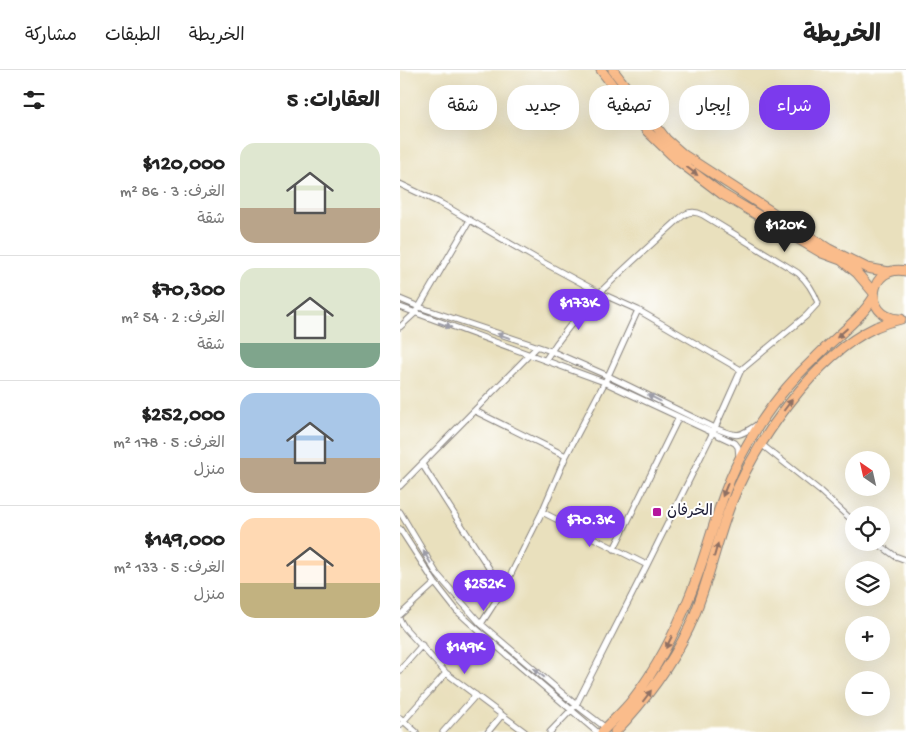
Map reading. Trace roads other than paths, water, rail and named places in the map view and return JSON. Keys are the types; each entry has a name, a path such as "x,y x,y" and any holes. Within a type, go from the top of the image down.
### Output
{"highway":[{"path":"601,70 647,131 676,160 722,194 822,253 841,260 858,273 874,295 876,304 883,313 893,318 903,318"},
{"path":"612,70 666,139 684,155 829,249 867,268 889,272 896,270 906,271"},
{"path":"602,731 622,713 645,684 671,638 692,591 719,504 739,459 760,422 797,375 857,319 874,295 877,283 889,272"},
{"path":"615,732 653,688 690,627 731,504 761,444 792,398 834,357 867,332 903,318"}],"street":[{"path":"400,184 470,220 534,258 600,293 638,310 741,370"},
{"path":"546,359 575,319 600,293 681,217 691,212 703,215 798,273 804,278 816,296 818,303 806,316 741,370 647,565 576,705 550,732"},
{"path":"400,327 419,307 470,220"},
{"path":"400,299 551,351 608,376 735,443 738,447 739,459"},
{"path":"400,308 530,355 546,359 604,382 679,417 713,430 737,436 760,422"},
{"path":"480,624 502,590 542,512 566,456 608,376 638,310"},
{"path":"400,486 537,347"},
{"path":"475,411 566,456"},
{"path":"614,549 679,417"},
{"path":"761,444 820,491 845,514"},
{"path":"422,464 502,590"},
{"path":"400,512 437,574 480,624 576,705 602,731"},
{"path":"542,512 647,565"},
{"path":"400,529 435,582 468,622 571,711 602,731"},
{"path":"888,551 906,560"},
{"path":"400,615 435,582"},
{"path":"400,620 404,627 446,673 525,732"},
{"path":"400,670 422,645"},
{"path":"416,732 401,721 446,673"},
{"path":"443,732 476,695"},
{"path":"488,732 502,715"}],"place":[{"name":"الخرفان","path":"657,512"}]}
